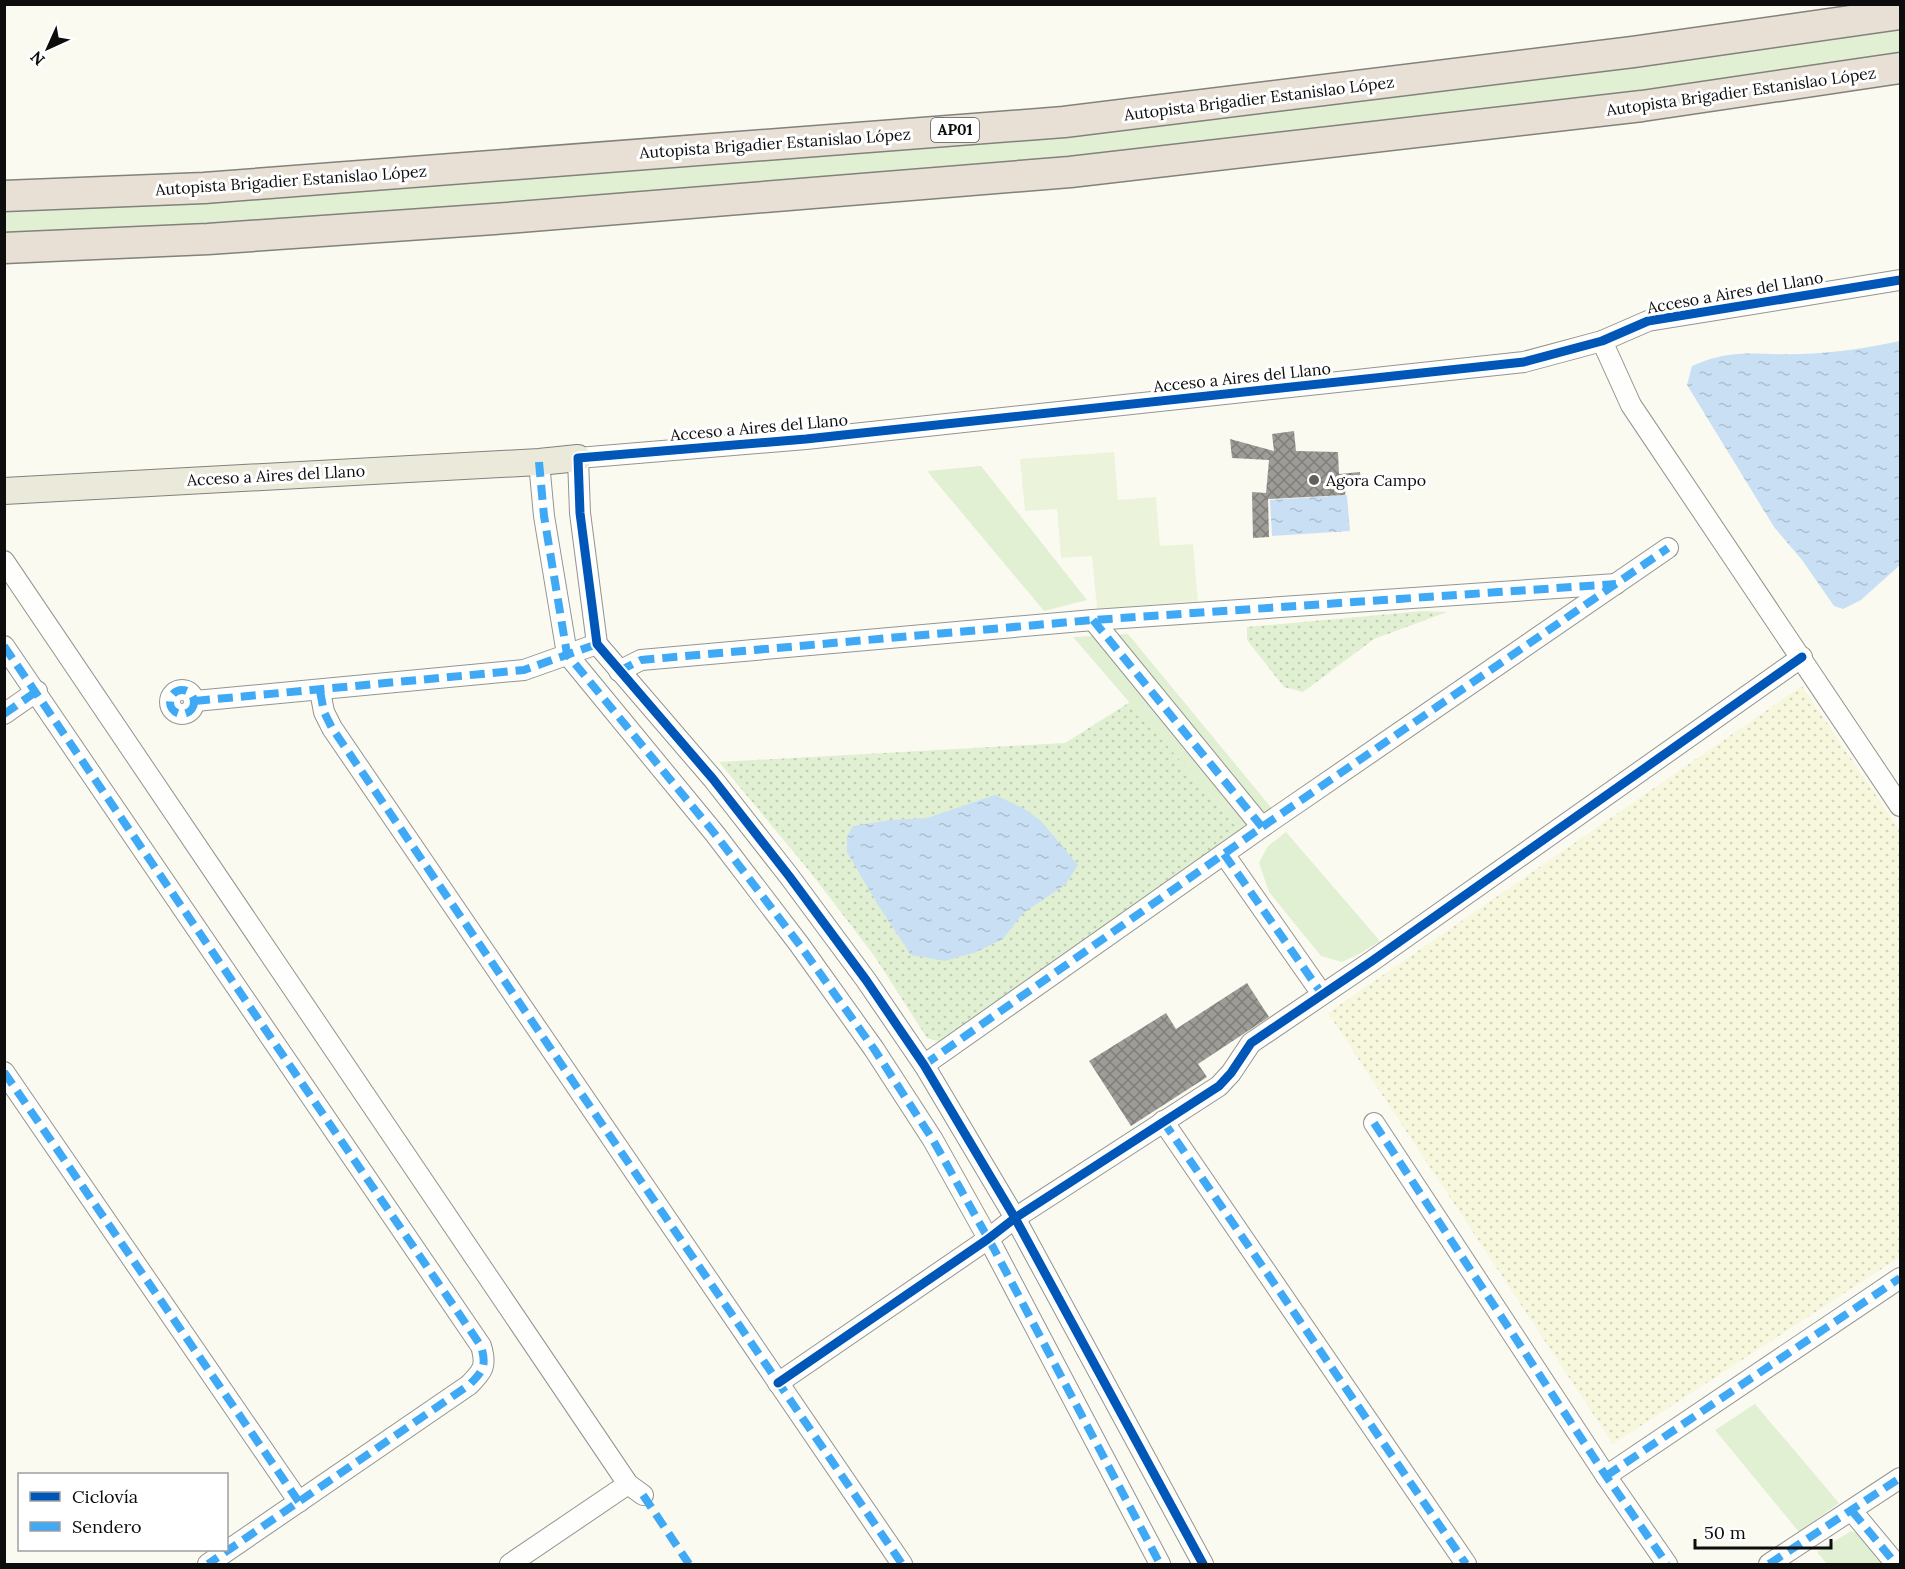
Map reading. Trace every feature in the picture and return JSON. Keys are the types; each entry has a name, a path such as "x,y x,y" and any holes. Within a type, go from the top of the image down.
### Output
{"highway":[{"name":"Autopista Brigadier Estanislao López","path":"4,196 204,188 1064,122 1633,52 1900,14"},
{"name":"Autopista Brigadier Estanislao López","path":"4,248 208,239 494,219 1070,172 1642,106 1900,68"}],"main road":[{"name":"Acceso a Aires del Llano","path":"4,491 578,458"}],"street":[{"name":"Acceso a Aires del Llano","path":"578,458 806,439 1524,363 1602,341 1648,321 1900,280"},
{"path":"1602,341 1631,405 1900,806"},
{"path":"578,458 580,513 597,644 713,779 789,876 866,980 924,1065 1015,1218 1203,1564"},
{"path":"539,462 544,516 567,654 715,834 799,944 874,1049 933,1140 988,1239 1160,1564"},
{"path":"924,1065 1262,827 1668,548"},
{"path":"4,561 636,1490 510,1564"},
{"path":"620,671 641,660 1093,620 1616,584"},
{"path":"1093,620 1262,827"},
{"path":"195,701 524,670 597,644"},
{"path":"4,646 37,691 481,1346 485,1359 481,1373 469,1385 228,1550"},
{"path":"778,1383 988,1239 1015,1218 1219,1086 1232,1073 1251,1043 1372,961 1802,657"},
{"path":"4,714 37,691"},
{"path":"320,691 324,712 332,728 902,1564"},
{"path":"1224,854 1322,993"},
{"path":"4,1072 299,1502"},
{"path":"1163,1121 1466,1564"},
{"path":"1374,1123 1666,1564"},
{"path":"1606,1476 1900,1278"},
{"path":"1769,1564 1900,1478"},
{"path":"1852,1511 1896,1564"},
{"path":"208,1564 227,1551"}],"green space":[{"path":"1900,14 1900,68 1070,172 5,248 4,196 1064,122"},
{"path":"1114,452 1118,500 1156,497 1160,546 1193,544 1198,601 1097,609 1092,556 1061,558 1057,509 1025,511 1020,459"},
{"path":"981,466 1087,600 1044,611 927,471"},
{"path":"1423,611 1447,612 1374,639 1303,692 1284,687 1247,640 1247,627"},
{"path":"1128,634 1274,811 1243,834 1073,637"},
{"path":"1802,686 1900,831 1900,1257 1613,1444 1328,1013"},
{"path":"1130,702 1243,834 941,1042 927,1038 875,957 811,873 719,762 1065,743"},
{"path":"1286,832 1380,941 1342,962 1321,956 1269,892 1259,863 1268,846"},
{"path":"1755,1404 1839,1503 1799,1532 1715,1430"},
{"path":"1851,1531 1863,1536 1887,1564 1827,1564 1817,1552"}],"water":[{"path":"1900,341 1900,565 1861,600 1843,609 1834,606 1802,560 1774,527 1687,385 1692,366 1721,356 1826,353"},
{"path":"1347,495 1350,531 1272,536 1270,500"},
{"path":"995,795 1023,808 1040,820 1078,865 1065,885 1023,913 1003,939 976,952 945,961 911,955 847,852 847,837 853,826 891,820 927,818"}],"building":[{"name":"Agora Campo","path":"1294,431 1296,451 1338,452 1339,474 1360,472 1361,487 1346,488 1345,495 1268,499 1269,537 1253,538 1252,492 1266,493 1269,460 1232,458 1230,439 1274,451 1272,434"},
{"path":"1247,983 1269,1017 1198,1064 1207,1077 1131,1126 1089,1061 1166,1013 1176,1029"}],"marked path":[{"path":"539,462 544,516 567,654 715,834 799,944 874,1049 933,1140 994,1249 1160,1564"},
{"path":"924,1065 1262,827 1668,548"},
{"path":"619,671 641,660 1093,620 1616,584"},
{"path":"1093,620 1262,827"},
{"path":"195,701 524,670 597,644"},
{"path":"4,646 481,1346 483,1353 482,1368 469,1385 228,1550"},
{"path":"182,690 191,693 194,702 191,711 182,714 173,711 170,702 173,693 182,690"},
{"path":"4,714 37,691"},
{"path":"320,691 324,712 332,728 902,1564"},
{"path":"1224,854 1322,994"},
{"path":"4,1072 299,1502"},
{"path":"1163,1121 1466,1564"},
{"path":"1374,1123 1606,1476 1667,1564"},
{"path":"1606,1476 1900,1278"},
{"path":"1769,1564 1900,1478"},
{"path":"643,1495 689,1564"},
{"path":"1852,1511 1896,1564"},
{"path":"208,1564 227,1551"}],"cycle path":[{"path":"1203,1564 1015,1218 924,1065 866,980 789,876 713,779 597,644 580,513 578,458 806,439 1524,362 1602,341 1648,321 1900,280"},
{"path":"778,1383 988,1239 1015,1218 1219,1086 1231,1073 1251,1043 1372,961 1802,657"}],"place":[{"name":"Agora Campo","path":"1314,480"}]}
